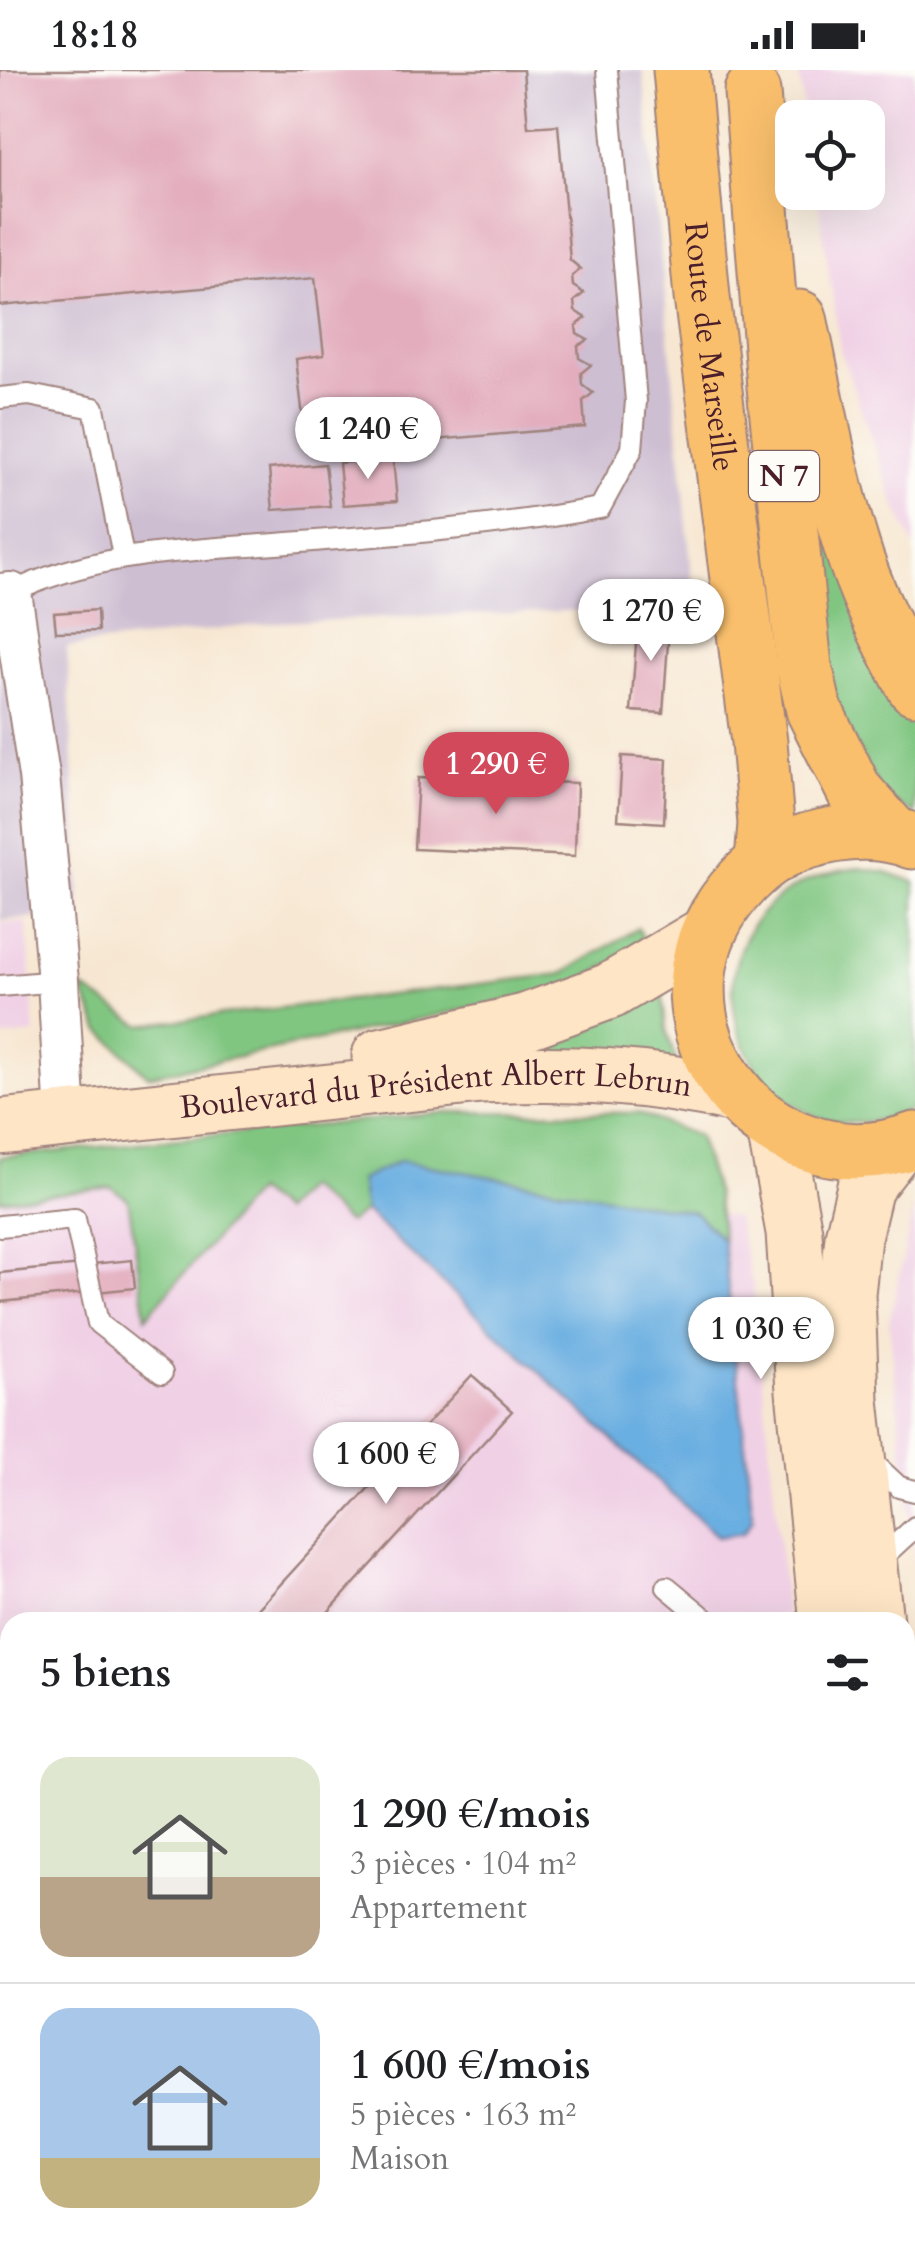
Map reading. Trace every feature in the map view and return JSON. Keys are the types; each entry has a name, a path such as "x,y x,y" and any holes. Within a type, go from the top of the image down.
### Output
{"main road":[{"name":"Route de Marseille","path":"680,70 702,298 759,742 766,824 763,862"},
{"name":"N 7","path":"750,81 837,498 858,564 888,636 915,687"},
{"name":"N 7","path":"750,81 775,387 804,666 814,710 855,792 904,838"},
{"path":"904,838 838,832 792,845 763,862 725,900 707,934 697,976 698,1018 712,1059 755,1112 813,1146 854,1152 906,1143"},
{"name":"Boulevard du Président Albert Lebrun","path":"133,1110 525,1022 610,991 707,934"},
{"name":"Boulevard du Président Albert Lebrun","path":"0,1126 481,1076 555,1073 633,1076 755,1112"},
{"path":"755,1112 794,1232 804,1391 843,1609"},
{"path":"843,1609 856,1447 847,1294 853,1238 865,1187 906,1143"}],"street":[{"path":"6,594 39,776 66,1119"}],"lane":[{"path":"6,594 49,575 123,556 486,526 600,508 632,450 636,400 608,70"},
{"path":"0,398 29,394 94,408 123,556"},
{"path":"0,986 58,981"},
{"path":"0,1226 75,1218 98,1323 162,1373"},
{"path":"856,1447 899,1486 915,1491"},
{"path":"843,1609 900,1538 915,1527"},
{"path":"667,1587 697,1612"}],"shaded area":[{"path":"0,70 643,70 695,606 281,622 67,647 81,916 0,920"},
{"path":"798,70 915,70 915,548 894,502 841,353 820,210 885,210 885,100 802,100"},
{"path":"27,922 35,1034 0,1038 0,923"},
{"path":"355,1158 736,1217 753,1285 786,1612 0,1612 0,1200"},
{"path":"915,1203 915,1567 889,1322"}],"green space":[{"path":"798,393 903,703 915,720 915,814 884,797 826,692"},
{"path":"859,868 915,882 915,1108 852,1123 800,1109 761,1075 738,1028 734,977 751,928 791,889"},
{"path":"638,928 643,939 621,958 567,988 148,1076 100,1030 81,987 141,1025 562,974"},
{"path":"662,987 666,1029 677,1065 439,1060"},
{"path":"448,1112 638,1113 698,1136 716,1194 723,1240 694,1212 361,1180 365,1211 348,1223 306,1187 282,1212 256,1191 146,1317 128,1199 111,1187 0,1200 0,1157"}],"water":[{"path":"400,1161 694,1212 723,1240 753,1519 743,1533 718,1537 365,1211 360,1180"}],"building":[{"path":"0,70 523,70 528,127 558,125 570,260 581,269 572,276 573,286 584,293 574,301 575,311 586,318 576,326 577,334 588,340 578,346 579,358 591,365 581,373 582,384 593,393 583,401 585,427 307,451 296,359 324,355 315,278 0,306"},
{"path":"393,459 397,501 343,505 339,463"},
{"path":"325,464 330,506 273,510 269,469"},
{"path":"97,610 98,631 56,632 54,613"},
{"path":"670,615 663,713 631,711 638,617"},
{"path":"622,756 667,759 664,823 618,820"},
{"path":"418,778 577,783 575,856 414,849"},
{"path":"132,1260 135,1288 0,1302 0,1273"},
{"path":"472,1375 512,1411 328,1612 255,1612"}]}
